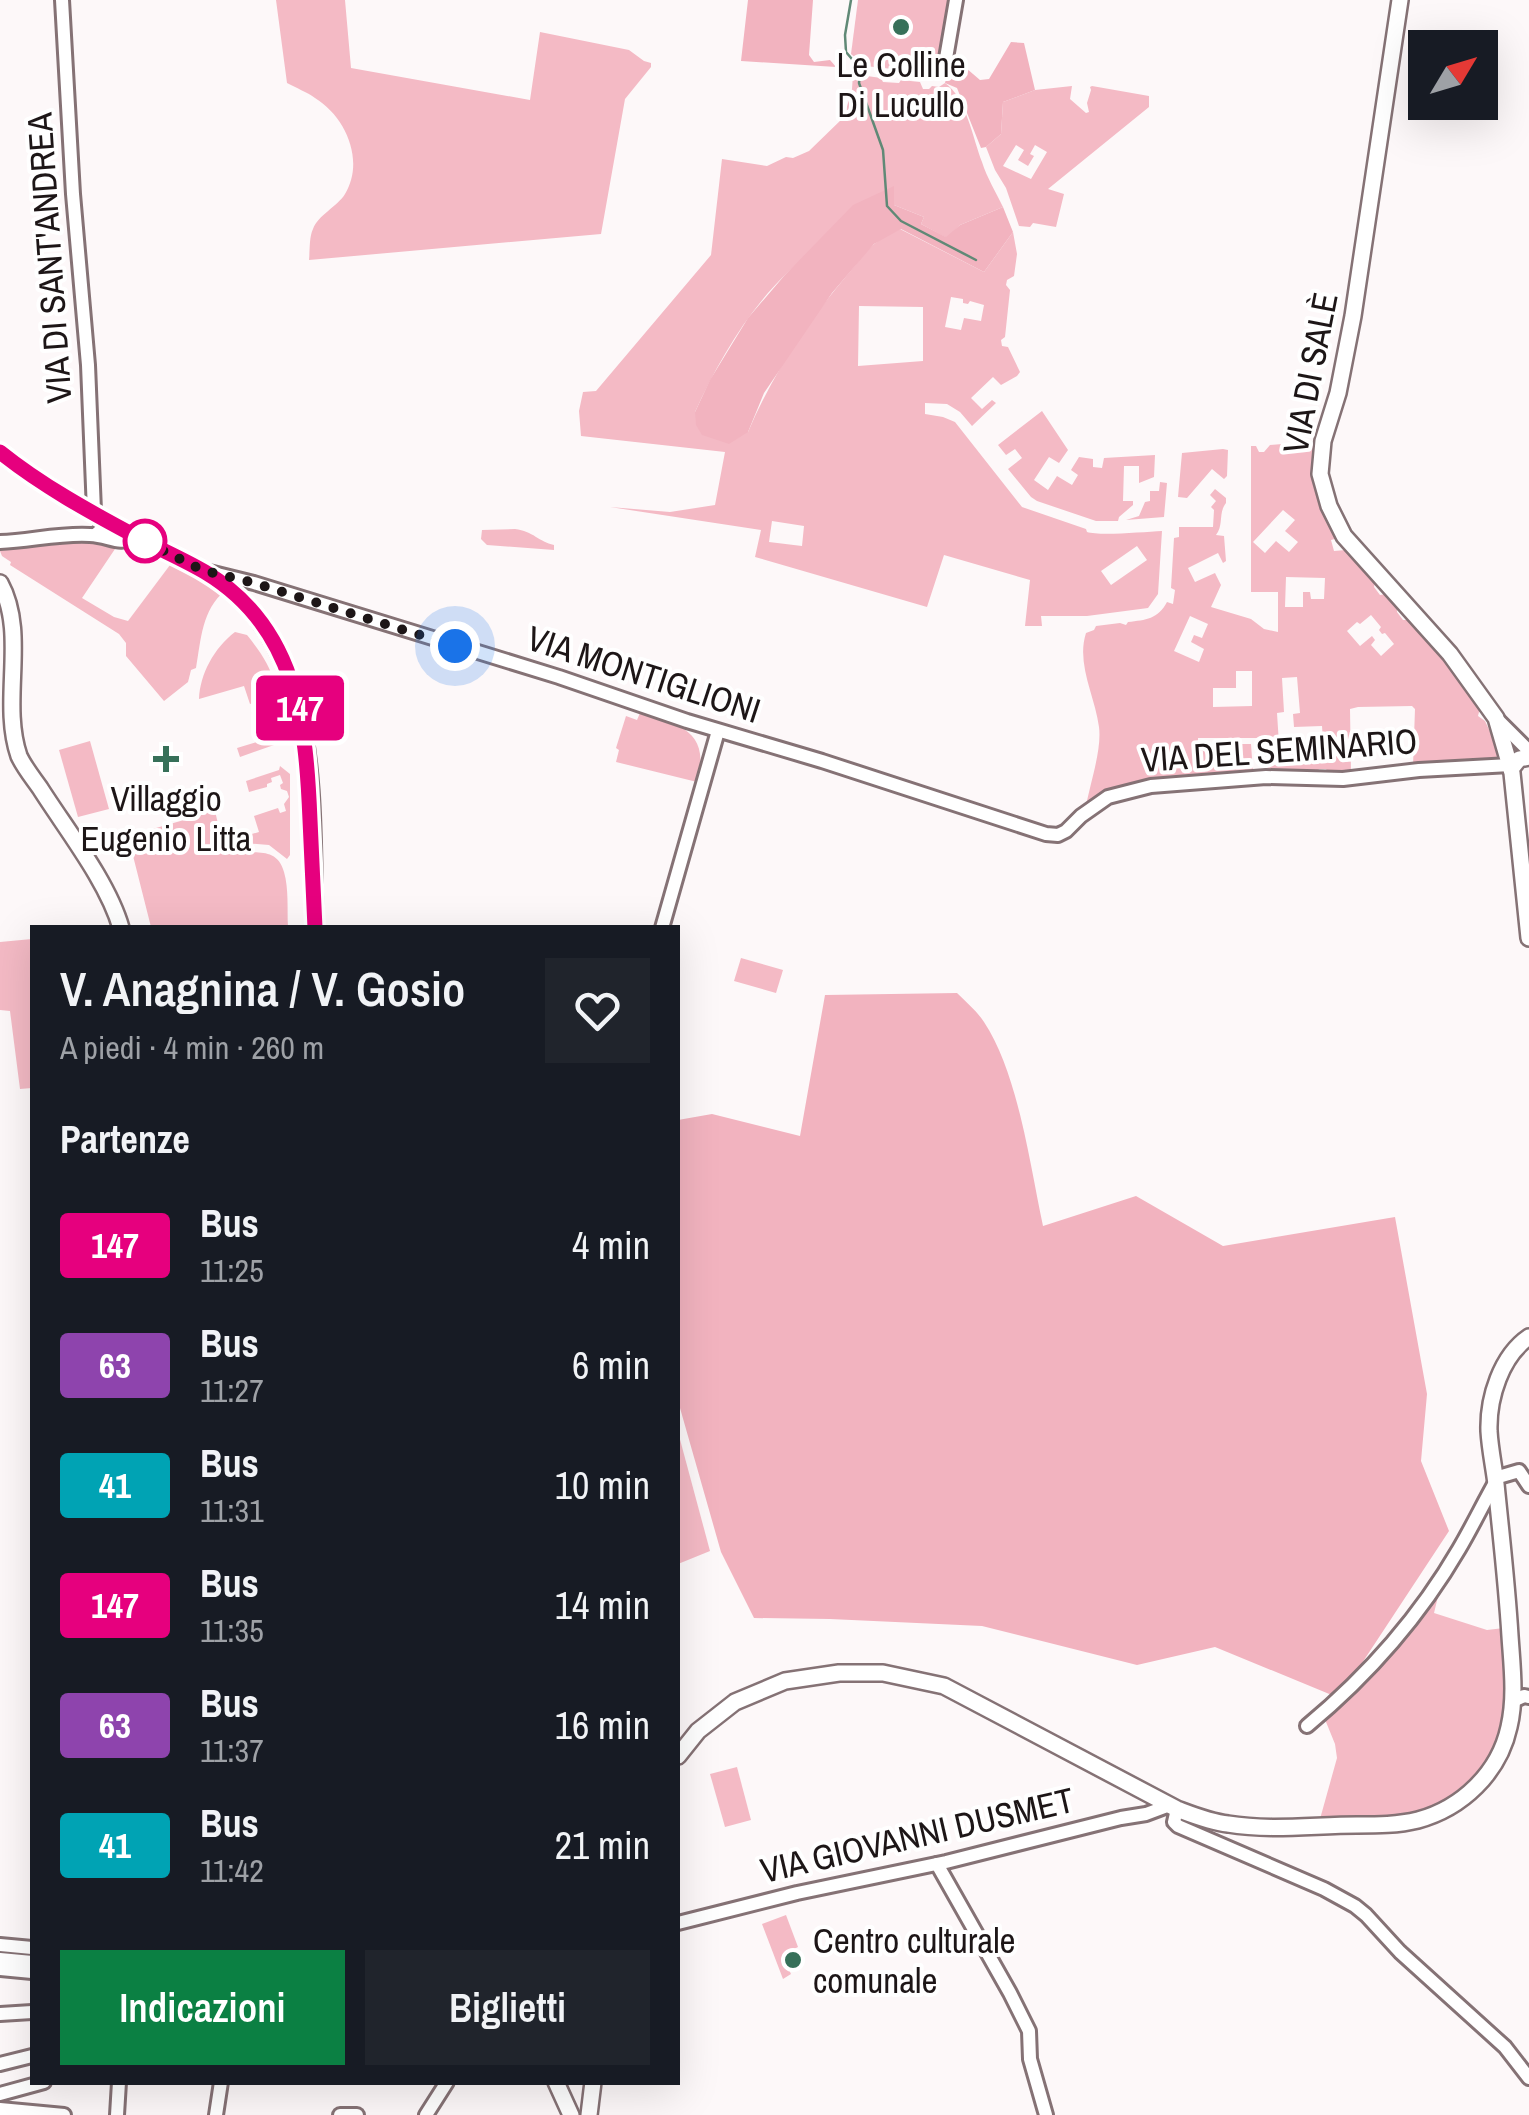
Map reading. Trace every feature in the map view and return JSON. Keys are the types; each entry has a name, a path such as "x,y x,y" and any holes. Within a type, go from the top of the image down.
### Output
{"main road":[{"name":"VIA DI SALÈ","path":"1400,0 1352,328 1323,441 1320,474 1328,506 1344,536 1456,662 1496,718 1510,767 1529,938"},
{"path":"0,452 94,512 224,584 264,627 283,660 302,720 309,783 315,925"},
{"path":"0,583 12,618 8,712 18,755 101,884 121,925"},
{"path":"1510,767 1529,754"},
{"path":"680,1754 698,1731 735,1702 786,1681 839,1672 883,1673 944,1686 1173,1807 1229,1825 1391,1824 1415,1821 1449,1807 1490,1772 1521,1699 1486,1410 1488,1387 1500,1358 1510,1342 1529,1326"},
{"path":"1489,1430 1495,1387 1506,1362 1529,1337"},
{"path":"557,2085 571,2114"},
{"path":"588,2115 592,2085"}],"street":[{"name":"VIA DI SANT'ANDREA","path":"62,0 88,365 94,512 104,528 95,535"},
{"path":"945,64 956,0"},
{"path":"0,542 95,535 122,542 132,534"},
{"name":"VIA MONTIGLIONI","path":"202,570 559,676 687,722 837,766 1026,829 1058,835 1066,831"},
{"path":"244,604 243,588 254,583"},
{"path":"1496,718 1529,754"},
{"path":"687,722 699,731 707,749 706,772"},
{"path":"663,925 718,732"},
{"name":"VIA DEL SEMINARIO","path":"1066,831 1108,796 1152,786 1264,777 1343,779 1419,770 1510,767"},
{"path":"1306,1726 1340,1698 1423,1603 1458,1552 1496,1479 1519,1471 1529,1486"},
{"path":"1173,1807 1178,1826 1324,1888 1366,1914 1400,1952 1505,2047 1529,2078"},
{"name":"VIA GIOVANNI DUSMET","path":"680,1923 1173,1807"},
{"path":"937,1864 1030,2031 1030,2059 1046,2115"},
{"path":"0,1946 30,1948"},
{"path":"0,1959 30,1962"},
{"path":"0,1969 30,1972"},
{"path":"0,2014 30,2012"},
{"path":"1,2065 30,2057"},
{"path":"0,2094 33,2085"},
{"path":"116,2115 119,2085"},
{"path":"216,2115 221,2085"},
{"path":"426,2115 445,2085"},
{"path":"0,2110 64,2115"},
{"path":"340,2115 357,2115"}],"shaded area":[{"path":"276,0 345,0 351,68 530,100 540,32 629,50 651,63 625,99 601,234 309,260 315,224 342,199 351,181 352,154 336,116 312,96 287,83"},
{"path":"748,0 813,0 809,55 814,62 830,60 836,67 741,61"},
{"name":"Le Colline Di Lucullo","path":"858,0 952,0 941,61 930,73 865,66 851,54"},
{"path":"1011,42 1024,43 1035,90 1003,102 1001,134 981,148 957,88 945,83 952,56 980,80 989,79"},
{"path":"853,74 881,78 883,82 920,82 923,89 945,83 964,108 984,168 1003,207 960,225 947,238 921,224 924,217 894,205 894,187 811,252 771,290 734,340 695,412 748,432 768,390 805,330 866,252 886,236 900,229 984,272 1013,232 1017,254 1014,276 1006,285 1010,290 1005,337 1001,340 1020,372 1001,385 993,377 971,398 982,409 992,400 996,403 972,426 947,404 925,403 925,414 955,422 1022,507 1087,532 1162,531 1158,594 1148,608 1087,616 1041,616 1042,626 1025,626 1030,580 944,555 927,607 755,557 761,530 610,507 670,512 715,505 725,452 581,436 579,411 583,392 596,391 711,255 722,159 767,166 809,151 844,117","holes":["951,297 963,299 963,303 984,305 981,321 964,318 961,330 945,327","859,306 923,307 923,361 858,366","772,521 804,526 802,546 769,542","1137,546 1147,560 1111,585 1101,571"]},
{"path":"1072,86 1070,99 1086,113 1092,86 1149,96 1149,107 1048,189 1064,194 1056,227 1033,223 1030,227 1019,226 986,147 1001,134 1003,102 1035,90","holes":["1016,145 1024,150 1018,160 1028,166 1035,145 1047,152 1031,179 1003,166"]},
{"path":"894,186 894,205 924,217 921,224 946,237 960,225 1003,207 1013,232 984,272 901,229 874,244 832,293 764,393 748,432 729,444 702,435 695,412 748,318 853,205"},
{"path":"1042,411 1068,450 1059,463 1049,457 1034,480 1048,490 1057,476 1072,485 1078,475 1071,470 1079,457 1093,459 1093,467 1102,468 1104,458 1155,455 1154,477 1139,483 1139,466 1124,466 1123,501 1133,501 1133,505 1118,521 1096,521 1037,501 1008,469 1022,458 1015,449 1006,455 998,445"},
{"path":"1308,442 1314,447 1312,480 1338,538 1331,540 1334,551 1346,550 1375,582 1380,595 1386,594 1403,620 1410,620 1433,643 1483,710 1478,716 1485,721 1504,761 1459,764 1457,760 1447,760 1446,764 1413,766 1415,709 1358,707 1350,709 1351,773 1329,773 1326,769 1316,773 1268,772 1267,765 1259,765 1257,738 1198,738 1198,744 1251,744 1253,772 1165,780 1086,806 1099,736 1083,656 1086,633 1096,626 1126,625 1151,618 1167,602 1173,604 1174,538 1179,537 1179,527 1213,527 1211,507 1216,501 1210,495 1215,489 1226,498 1216,535 1224,536 1226,561 1223,563 1218,553 1188,568 1195,582 1215,573 1221,585 1211,607 1278,632 1278,592 1251,592 1251,446 1264,452 1270,445","holes":["1283,510 1295,520 1285,531 1298,542 1289,552 1276,541 1265,553 1253,542","1286,577 1325,578 1324,599 1311,599 1310,592 1303,592 1303,607 1285,607","1371,615 1382,634 1394,644 1381,656 1371,645 1375,640 1372,636 1360,646 1347,631 1357,622 1360,624","1190,616 1208,624 1202,638 1194,635 1191,642 1204,649 1199,662 1174,651","1236,671 1252,671 1252,706 1213,707 1213,688 1236,688","1297,677 1300,713 1293,714 1294,727 1322,726 1323,741 1279,744 1277,713 1284,712 1282,678"]},
{"path":"1228,450 1227,476 1224,479 1212,469 1187,498 1178,497 1182,453"},
{"path":"1160,482 1167,483 1164,517 1126,520 1139,516 1145,502 1150,501 1150,491 1159,491"},
{"path":"515,529 554,545 554,550 487,545 481,539 482,530"},
{"path":"81,538 117,546 82,598 114,617 128,621 173,561 225,591 207,616 196,668 191,670 188,682 164,701 126,656 126,643 119,634 10,565 0,551 2,547"},
{"path":"235,632 247,635 266,662 273,679 271,692 250,704 244,686 199,699 210,662"},
{"path":"268,707 274,745 240,757 237,748 260,741 251,712"},
{"path":"640,713 673,723 691,735 697,743 702,769 697,782 616,762 626,716 637,720"},
{"path":"90,741 109,809 78,817 59,750"},
{"path":"280,766 290,774 287,859 269,845 244,843 238,838 259,832 254,816 278,808 280,813 286,811 284,804 289,797 281,789 280,775 271,778 267,787 249,792 246,781 279,770"},
{"path":"212,798 221,833 232,849 265,853 279,862 287,885 288,925 150,925 128,836 184,820 183,812 206,805 205,801"},
{"path":"30,939 30,1088 20,1089 10,1011 0,1010 0,942"},
{"path":"741,958 783,970 776,993 734,981"},
{"path":"957,993 975,1011 1006,1067 1043,1226 1136,1196 1223,1246 1395,1217 1427,1394 1421,1461 1449,1531 1339,1698 1215,1647 1137,1665 982,1626 754,1618 721,1552 680,1408 680,1120 712,1114 800,1136 825,995"},
{"path":"680,1439 710,1551 680,1563"},
{"path":"1442,1580 1434,1613 1487,1630 1504,1628 1506,1705 1495,1745 1484,1763 1454,1793 1417,1813 1389,1820 1320,1819 1337,1758 1324,1717"},
{"path":"737,1767 751,1820 725,1827 710,1774"},
{"path":"786,1915 798,1947 782,1955 791,1974 783,1979 762,1924"}],"waterway":[{"path":"851,0 846,52 857,65"},
{"path":"860,74 859,83 883,150 887,206 901,221 976,260"}],"bus line":[{"name":"147","path":"0,452 47,485 224,584 264,627 283,660 302,720 309,783 315,925"}],"place":[{"name":"Le Colline Di Lucullo","path":"901,27"},
{"name":"Villaggio Eugenio Litta","path":"166,759"},
{"name":"Centro culturale comunale","path":"793,1960"}],"route":[{"path":"145,541 138,538 202,570 455,646"}]}
